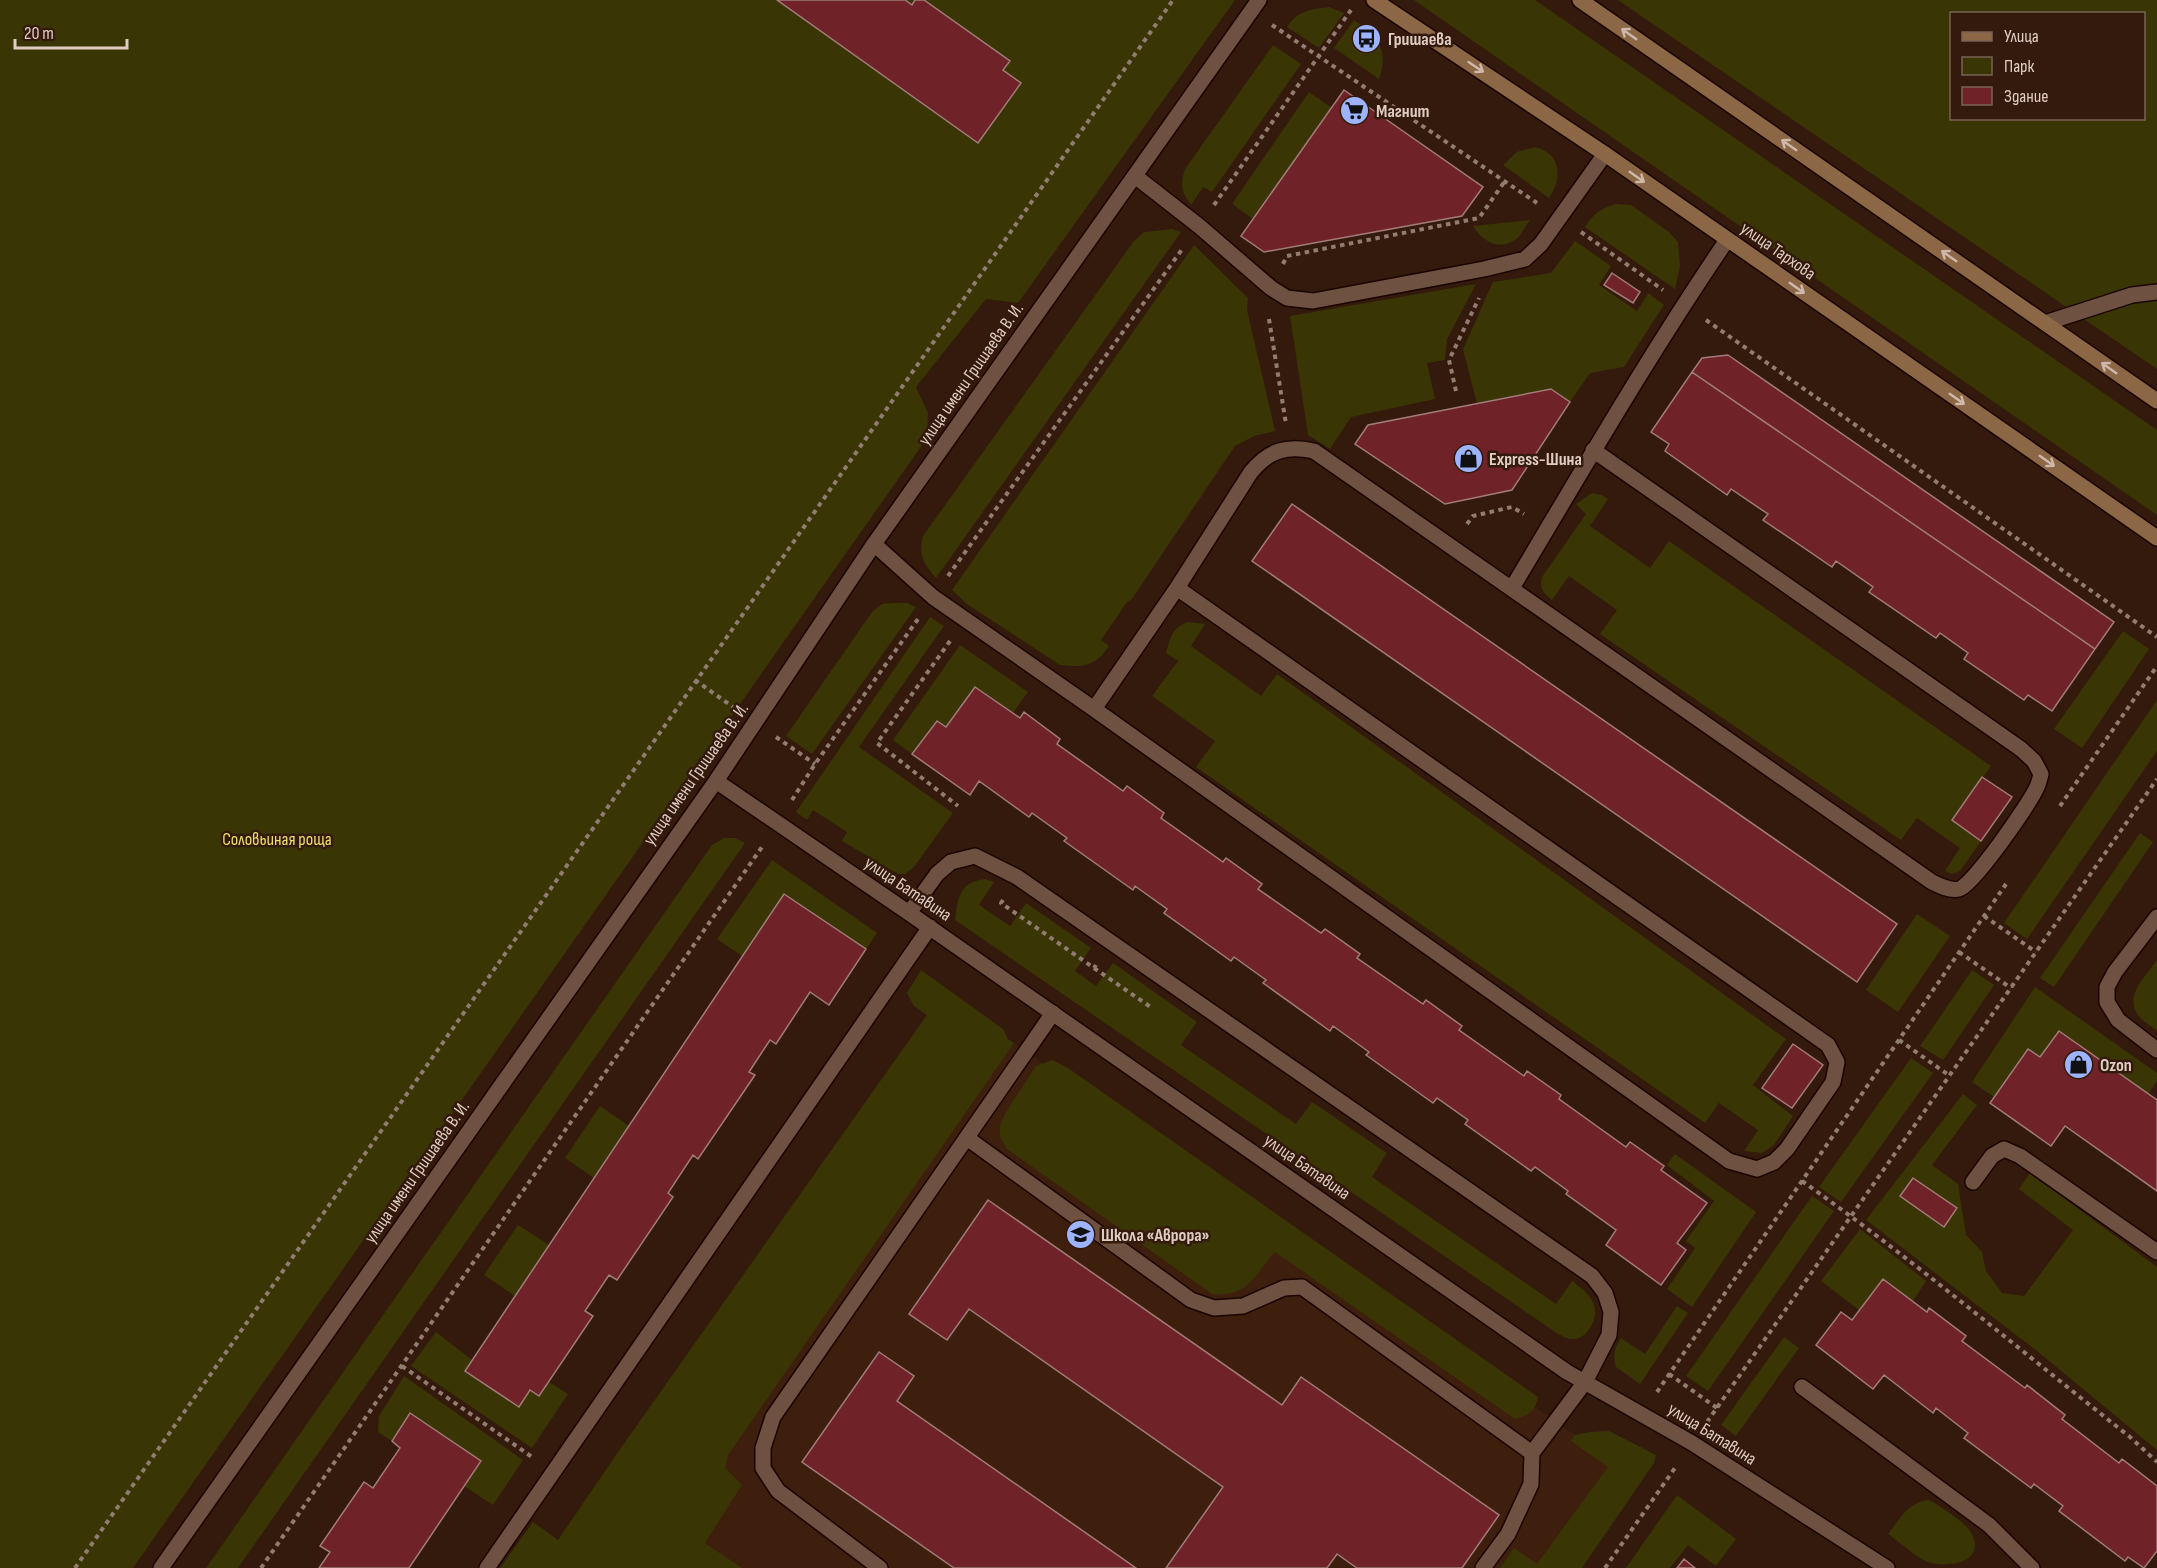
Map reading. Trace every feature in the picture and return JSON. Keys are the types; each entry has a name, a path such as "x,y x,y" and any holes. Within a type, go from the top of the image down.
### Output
{"main road":[{"name":"улица Тархова","path":"1374,0 1605,154 2157,538"},
{"path":"1580,0 2157,401"}],"street":[{"name":"улица имени Гришаева В. И.","path":"161,1568 716,781 874,544 1259,0"},
{"path":"1135,176 1199,226 1271,288 1287,298 1313,301 1484,269 1525,259 1541,244 1605,154"},
{"path":"1512,588 1683,304 1727,240"},
{"path":"2045,323 2132,295 2157,292"},
{"path":"1094,709 1177,588 1251,472 1262,459 1290,448 1314,452 1932,882 1947,888 1960,889 1971,882 2009,831 2038,786 2041,774 2034,761 2021,749 1593,450"},
{"path":"874,544 933,597 1729,1161 1757,1169 1774,1162 1787,1149 1833,1082 1837,1062 1828,1045 1177,588"},
{"name":"улица Батавина","path":"716,781 930,927 1548,1358 1585,1382 1692,1443 1887,1568"},
{"path":"909,913 937,874 951,862 975,856 1017,877 1592,1276 1605,1293 1611,1312 1609,1335 1585,1382 1532,1453 1531,1484 1508,1534 1483,1568"},
{"path":"2157,917 2115,972 2107,987 2107,1002 2118,1020 2157,1050"},
{"path":"487,1568 930,927"},
{"path":"880,1568 778,1491 762,1468 763,1448 773,1417 1053,1013"},
{"path":"967,1138 1191,1300 1214,1308 1243,1306 1284,1288 1302,1287 1532,1453"},
{"path":"1973,1182 1992,1156 2004,1149 2020,1156 2157,1252"},
{"path":"1802,1387 1989,1525 2027,1566"}],"path":[{"path":"75,1568 1173,0"},
{"path":"261,1568 777,824 815,764 1351,9"},
{"path":"1290,448 1266,301 1287,256 1479,218 1505,180"},
{"path":"1456,391 1449,360 1486,282 1484,269"},
{"path":"1451,546 1473,516 1512,507 1548,528"},
{"path":"957,806 878,743 965,620"},
{"path":"2059,808 2157,666"},
{"path":"1605,1568 2157,779"},
{"path":"1642,1414 2008,881"},
{"path":"1984,916 2036,952"},
{"path":"1959,952 2011,988"},
{"path":"1094,968 1152,1008"},
{"path":"1899,1040 1950,1076"},
{"path":"1802,1181 1852,1216 2121,1430 2157,1462"},
{"path":"402,1366 553,1471"},
{"path":"1669,1374 1718,1408"}],"shaded area":[{"name":"Школа «Аврора»","path":"1008,1039 1628,1472 1560,1568 640,1568"}],"green space":[{"name":"Соловьиная роща","path":"0,0 1235,0 1018,303 986,299 916,387 928,413 927,438 133,1568 0,1568"},
{"path":"1414,0 1535,0 2157,430 2157,515"},
{"path":"1618,0 2157,0 2157,369"},
{"path":"1329,7 1344,13 1319,48 1287,27 1295,17 1305,12"},
{"path":"1354,20 1375,38 1382,52 1382,69 1379,79 1334,48"},
{"path":"1273,45 1301,64 1212,192 1203,187 1191,205 1182,188 1185,169"},
{"path":"1309,92 1332,108 1253,219 1232,204"},
{"path":"1535,147 1550,155 1557,167 1558,175 1549,198 1503,165 1517,152"},
{"path":"1615,204 1631,205 1669,232 1678,242 1680,266 1675,289 1585,227 1597,213"},
{"path":"1530,220 1517,238 1503,245 1486,240 1473,226"},
{"path":"1172,229 1181,232 936,578 923,559 921,549 923,536 1134,241 1144,232"},
{"path":"1575,241 1611,266 1599,285 1637,311 1648,293 1664,305 1624,367 1590,373 1570,402 1551,389 1477,404 1463,349 1493,282 1551,273"},
{"path":"1194,245 1248,298 1247,310 1275,431 1254,436 1235,446 1132,599 1127,602 1101,640 1109,646 1104,653 1094,662 1082,666 1060,665 967,604 952,590"},
{"path":"1476,284 1447,339 1445,360 1427,363 1435,399 1351,417 1330,449 1308,435 1290,316"},
{"path":"1592,493 1608,499 1590,526 1650,568 1669,541 1991,766 1952,820 1981,841 1960,871 1952,874 1945,871 1960,848 1917,818 1901,840 1600,634 1617,610 1569,576 1552,600 1546,595 1541,587 1542,577 1586,514 1576,504"},
{"path":"907,603 916,607 812,754 786,736 872,612 882,604"},
{"path":"930,617 944,626 859,747 953,813 914,867 905,874 898,874 842,841 847,832 813,810 807,820 796,812"},
{"path":"1187,622 1205,624 1191,646 1261,696 1277,674 1786,1039 1753,1085 1793,1116 1774,1145 1762,1153 1744,1151 1758,1130 1719,1103 1705,1123 1196,767 1215,741 1152,696 1178,661 1166,653 1172,634"},
{"path":"2123,631 2149,649 2082,748 2054,729"},
{"path":"960,645 1028,692 1013,713 975,687 946,727 936,721 912,754 893,740"},
{"path":"2157,700 2157,751 2027,939 2004,923"},
{"path":"2140,833 2153,842 2054,987 2040,978"},
{"path":"724,838 735,838 745,843 238,1568 206,1568 712,845"},
{"path":"772,860 877,933 866,949 784,894 742,956 717,939"},
{"path":"985,879 994,882 979,905 1010,926 1026,903 1091,948 1075,971 1096,986 1113,963 1197,1022 1181,1045 1296,1124 1312,1102 1387,1153 1372,1177 1556,1304 1572,1281 1588,1294 1594,1305 1595,1316 1587,1333 1577,1339 1569,1339 1558,1334 955,920 961,892 970,884"},
{"path":"1917,914 1950,936 1898,1012 1866,990"},
{"path":"2157,960 2157,1031 2138,1015 2134,1008 2134,1000 2142,979"},
{"path":"921,970 1003,1029 1008,1039 1014,1043 728,1455 725,1468 742,1485 705,1543 742,1568 500,1568 533,1522 558,1540 927,1015 914,1006 907,993"},
{"path":"1972,970 1994,985 1943,1060 1920,1046"},
{"path":"2035,987 2157,1073 2157,1081 2148,1094 2059,1031 2040,1057 2028,1049 1994,1097 1972,1082"},
{"path":"1911,1058 1933,1073 1841,1202 1819,1187"},
{"path":"1052,1060 1068,1068 1538,1397 1533,1409 1528,1414 1515,1419 1275,1252 1250,1283 1243,1288 1225,1294 1212,1294 1007,1149 1000,1137 1000,1125 1006,1112 1036,1066"},
{"path":"1963,1094 1977,1105 1932,1165 1958,1184 1966,1235 1982,1252 1986,1271 2002,1293 2024,1296 2073,1230 2019,1189 2030,1173 2157,1267 2157,1450 2037,1351 1866,1220"},
{"path":"600,1106 629,1126 594,1178 565,1158"},
{"path":"1675,1154 1756,1212 1692,1307 1667,1289 1695,1248 1686,1241 1714,1201 1667,1165"},
{"path":"1812,1196 1834,1211 1708,1391 1686,1376"},
{"path":"518,1225 549,1245 515,1296 484,1275"},
{"path":"1860,1229 1926,1281 1913,1301 1883,1279 1859,1310 1821,1281"},
{"path":"1677,1306 1688,1313 1640,1384 1616,1367 1614,1355 1617,1345 1621,1338 1645,1354"},
{"path":"436,1332 472,1360 465,1371 518,1407 530,1390 539,1396 549,1382 568,1394 532,1448 411,1366"},
{"path":"1784,1337 1799,1348 1736,1436 1721,1425"},
{"path":"404,1376 523,1460 493,1505 464,1486 481,1462 410,1414 392,1441 378,1432 379,1416"},
{"path":"1609,1431 1656,1455 1654,1463 1582,1568 1500,1568 1514,1548 1537,1564 1608,1467 1571,1441 1575,1435"},
{"path":"1677,1495 1736,1539 1716,1566 1688,1545 1670,1568 1626,1568"},
{"path":"1929,1500 1957,1518 1970,1531 1975,1549 1966,1560 1949,1564 1925,1561 1888,1534 1910,1507"}],"building":[{"path":"777,0 905,0 912,5 915,0 924,0 1010,61 1003,70 1021,83 978,143"},
{"path":"1344,90 1483,187 1462,216 1264,252 1241,236"},
{"path":"1612,273 1640,292 1633,303 1604,285"},
{"path":"1728,355 2114,622 2095,649 1692,372 1702,358"},
{"path":"1692,372 2095,649 2052,711 2028,695 2024,700 1964,659 1968,653 1940,633 1936,638 1869,592 1873,587 1836,561 1832,567 1763,520 1768,514 1731,489 1727,495 1665,451 1669,444 1651,432"},
{"path":"1551,389 1570,402 1512,490 1445,504 1355,444 1368,425"},
{"path":"1292,504 1897,924 1857,982 1252,561"},
{"path":"975,687 1020,718 1024,712 1060,739 1057,744 1123,791 1127,786 1164,813 1161,818 1223,862 1226,858 1262,884 1258,889 1321,933 1325,929 1360,954 1357,958 1423,1004 1426,1000 1462,1026 1459,1030 1524,1076 1527,1071 1561,1095 1559,1099 1626,1147 1630,1142 1664,1166 1661,1170 1707,1203 1677,1243 1686,1250 1661,1285 1606,1245 1616,1230 1566,1194 1568,1191 1535,1167 1531,1171 1465,1124 1468,1120 1437,1098 1433,1103 1366,1055 1369,1052 1333,1026 1330,1031 1263,983 1266,980 1234,957 1231,961 1164,913 1167,909 1135,886 1133,890 1064,841 1067,838 1032,813 1029,817 979,781 970,795 912,754 937,721 946,727"},
{"path":"1982,777 2012,797 1981,841 1952,820"},
{"path":"784,894 866,949 829,1005 810,992 776,1044 770,1040 749,1072 755,1075 698,1159 693,1155 668,1193 673,1197 617,1280 609,1275 585,1311 593,1316 539,1396 530,1390 519,1407 465,1371"},
{"path":"2059,1031 2157,1100 2157,1191 2065,1126 2051,1146 1990,1103 2028,1049 2040,1057"},
{"path":"1793,1044 1823,1065 1792,1108 1762,1088"},
{"path":"1913,1178 1957,1208 1944,1227 1900,1196"},
{"path":"988,1200 1282,1405 1301,1377 1499,1515 1462,1568 1357,1568 1337,1554 1327,1568 1166,1568 1223,1487 969,1309 947,1340 909,1314"},
{"path":"1883,1279 1927,1312 1929,1308 1966,1336 1962,1341 2025,1388 2027,1385 2065,1415 2062,1419 2119,1463 2122,1459 2157,1486 2157,1551 2144,1568 2128,1557 2125,1561 2059,1511 2063,1506 2034,1484 2031,1488 1964,1438 1968,1433 1936,1408 1933,1413 1884,1375 1873,1389 1816,1345 1841,1312 1852,1320"},
{"path":"879,1352 914,1376 897,1401 1136,1568 954,1568 802,1462"},
{"path":"410,1413 481,1461 409,1568 319,1568 330,1552 320,1546 364,1482 373,1488 400,1448 392,1441"},
{"path":"1684,1559 1695,1568 1677,1568"}],"place":[{"name":"Гришаева","path":"1367,39"},
{"name":"Магнит","path":"1355,111"},
{"name":"Express-Шина","path":"1468,459"},
{"name":"Ozon","path":"2079,1065"},
{"name":"Школа «Аврора»","path":"1080,1235"}]}
